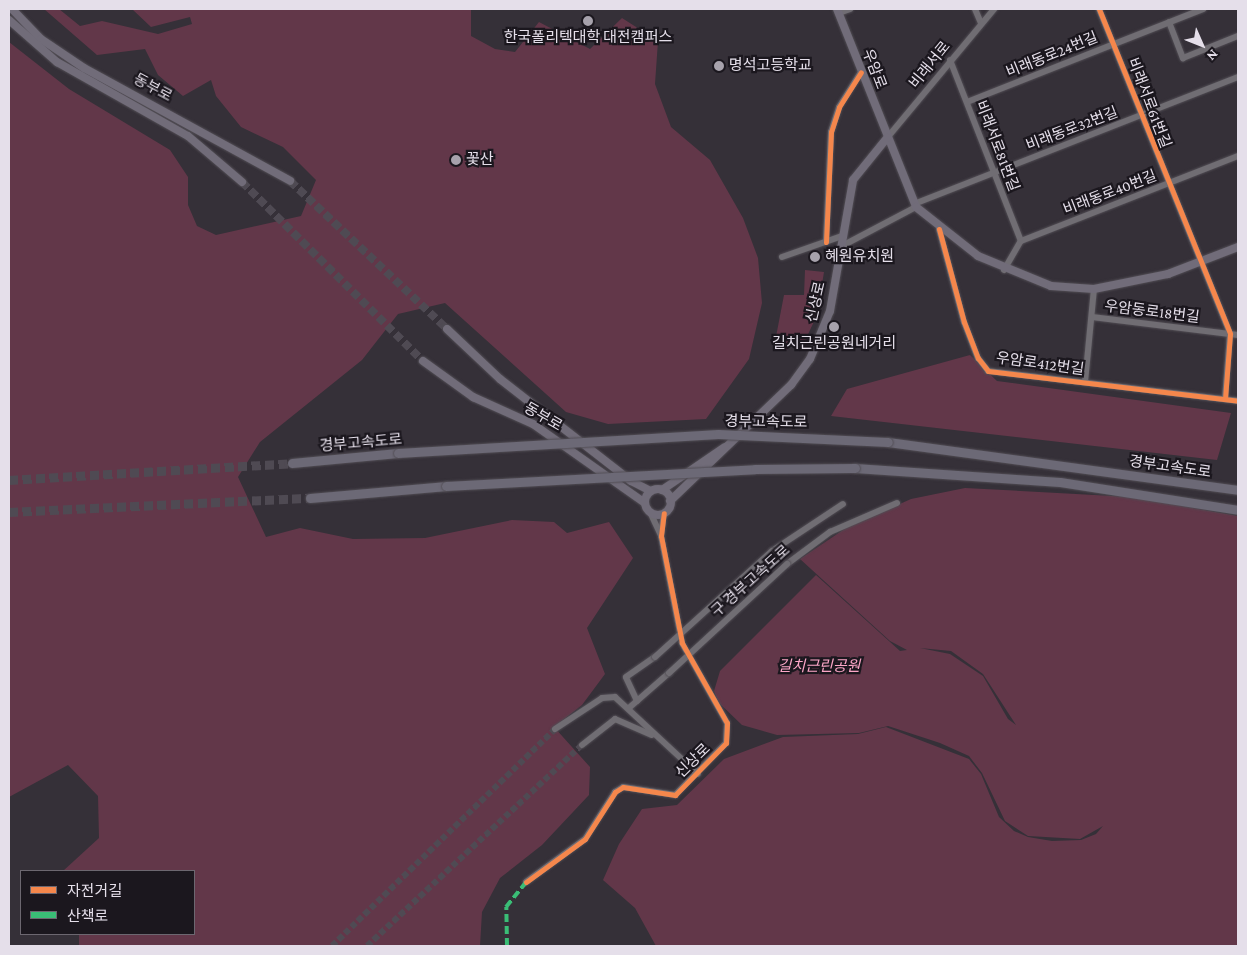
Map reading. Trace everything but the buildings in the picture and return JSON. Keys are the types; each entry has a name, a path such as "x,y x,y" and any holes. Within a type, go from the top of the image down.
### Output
{"highway":[{"name":"경부고속도로","path":"292,463 398,453 718,434 888,442 1238,490"},
{"name":"경부고속도로","path":"310,498 446,486 755,469 855,468 1060,482 1238,510"}],"main road":[{"name":"동부로","path":"12,9 41,39 84,68 290,180"},
{"name":"우암로","path":"838,11 915,205 939,229 1004,270 1051,286 1094,289 1132,284 1198,263 1238,247"},
{"name":"동부로","path":"9,20 57,62 188,136 242,182"},
{"name":"신상로","path":"725,448 791,385 810,359 830,311 853,180 887,138"},
{"name":"동부로","path":"447,329 500,379 631,481 652,491"},
{"name":"동부로","path":"423,361 473,397 534,424 645,503"},
{"path":"725,448 670,501 664,513 650,512 645,503 652,491 662,490 725,448"},
{"path":"662,490 670,501"}],"street":[{"path":"838,11 850,9"},
{"path":"975,9 981,23"},
{"name":"비래서로","path":"887,138 994,9"},
{"name":"비래서로61번길","path":"1099,9 1198,263 1230,334"},
{"name":"비래동로24번길","path":"967,102 1202,9"},
{"path":"1169,22 1183,58 1238,36"},
{"name":"비래서로81번길","path":"950,60 1021,241"},
{"path":"826,242 831,132 839,107 861,72"},
{"name":"비래동로32번길","path":"840,247 915,205 994,172 1238,77"},
{"name":"비래동로40번길","path":"1021,241 1238,156"},
{"name":"우암로412번길","path":"939,229 964,322 978,358 988,370 1238,401"},
{"path":"782,258 842,236"},
{"path":"1004,270 1021,241"},
{"name":"우암로412번길","path":"1085,382 1094,289"},
{"name":"우암동로18번길","path":"1092,318 1238,336"},
{"path":"1225,399 1230,334"},
{"name":"구 경부고속도로","path":"630,708 787,564 830,532 896,503"},
{"name":"구 경부고속도로","path":"637,701 626,677 655,657 772,551 843,504"},
{"path":"650,512 660,536"},
{"path":"660,536 664,513"},
{"name":"신상로","path":"526,882 585,839 615,792 624,787 675,795 720,752 729,732 682,643 660,536"},
{"name":"신상로","path":"555,729 602,698 615,697 630,708 659,740 698,774"},
{"name":"신상로","path":"582,745 615,719 659,740"}],"green space":[{"path":"44,9 59,9 80,26 102,21 158,34 192,24 190,17 151,27 132,9 471,9 471,36 495,49 515,52 539,22 590,49 622,18 658,41 655,84 671,127 710,160 743,218 758,258 762,303 749,359 706,419 608,424 566,412 445,303 398,314 362,360 260,442 238,477 266,537 300,528 353,539 425,538 512,520 554,522 567,533 609,522 633,558 587,628 605,674 582,705 554,727 590,767 589,795 542,845 500,878 482,912 480,946 79,946 79,935 195,935 195,870 64,870 99,838 98,796 68,765 9,797 9,42 69,89 170,150 188,177 188,205 197,226 216,235 301,216 316,180 283,147 241,127 216,96 211,80 183,96 158,75 145,49 97,55"},
{"path":"805,270 824,272 817,315 804,343 789,343 787,350 774,347 784,295 804,295"},
{"path":"970,355 997,381 1231,413 1217,460 831,416 847,389"},
{"name":"길치근린공원","path":"965,488 1131,497 1238,516 1238,946 656,946 635,908 603,880 619,844 642,809 677,805 724,759 783,737 858,734 886,727 969,759 981,774 999,817 1014,831 1028,837 1052,841 1081,840 1096,834 1103,826 1080,839 1028,836 1005,821 982,773 969,756 940,743 888,726 859,733 777,735 742,725 718,702 714,691 720,671 816,575 900,651 907,650 890,641 800,559 846,528 911,499","holes":["920,648 951,651 983,674 1016,725 1008,719 983,676 950,654"]}],"tunnel":[{"path":"290,181 447,329"},
{"path":"242,182 423,361"},
{"path":"9,480 292,463"},
{"path":"9,512 310,498"},
{"path":"332,946 555,729"},
{"path":"367,946 582,745"}],"marked path":[{"path":"507,946 506,907 526,882"}],"cycle path":[{"path":"1099,9 1230,334 1225,399"},
{"path":"826,242 831,132 839,107 861,72"},
{"path":"939,229 964,322 978,358 988,371 1238,401"},
{"path":"526,882 585,839 615,792 623,787 675,795 726,743 727,723 682,643 661,536 664,513"}],"place":[{"name":"한국폴리텍대학 대전캠퍼스","path":"588,21"},
{"name":"명석고등학교","path":"719,66"},
{"name":"꽃산","path":"456,160"},
{"name":"혜원유치원","path":"815,257"},
{"name":"길치근린공원네거리","path":"834,327"}]}
